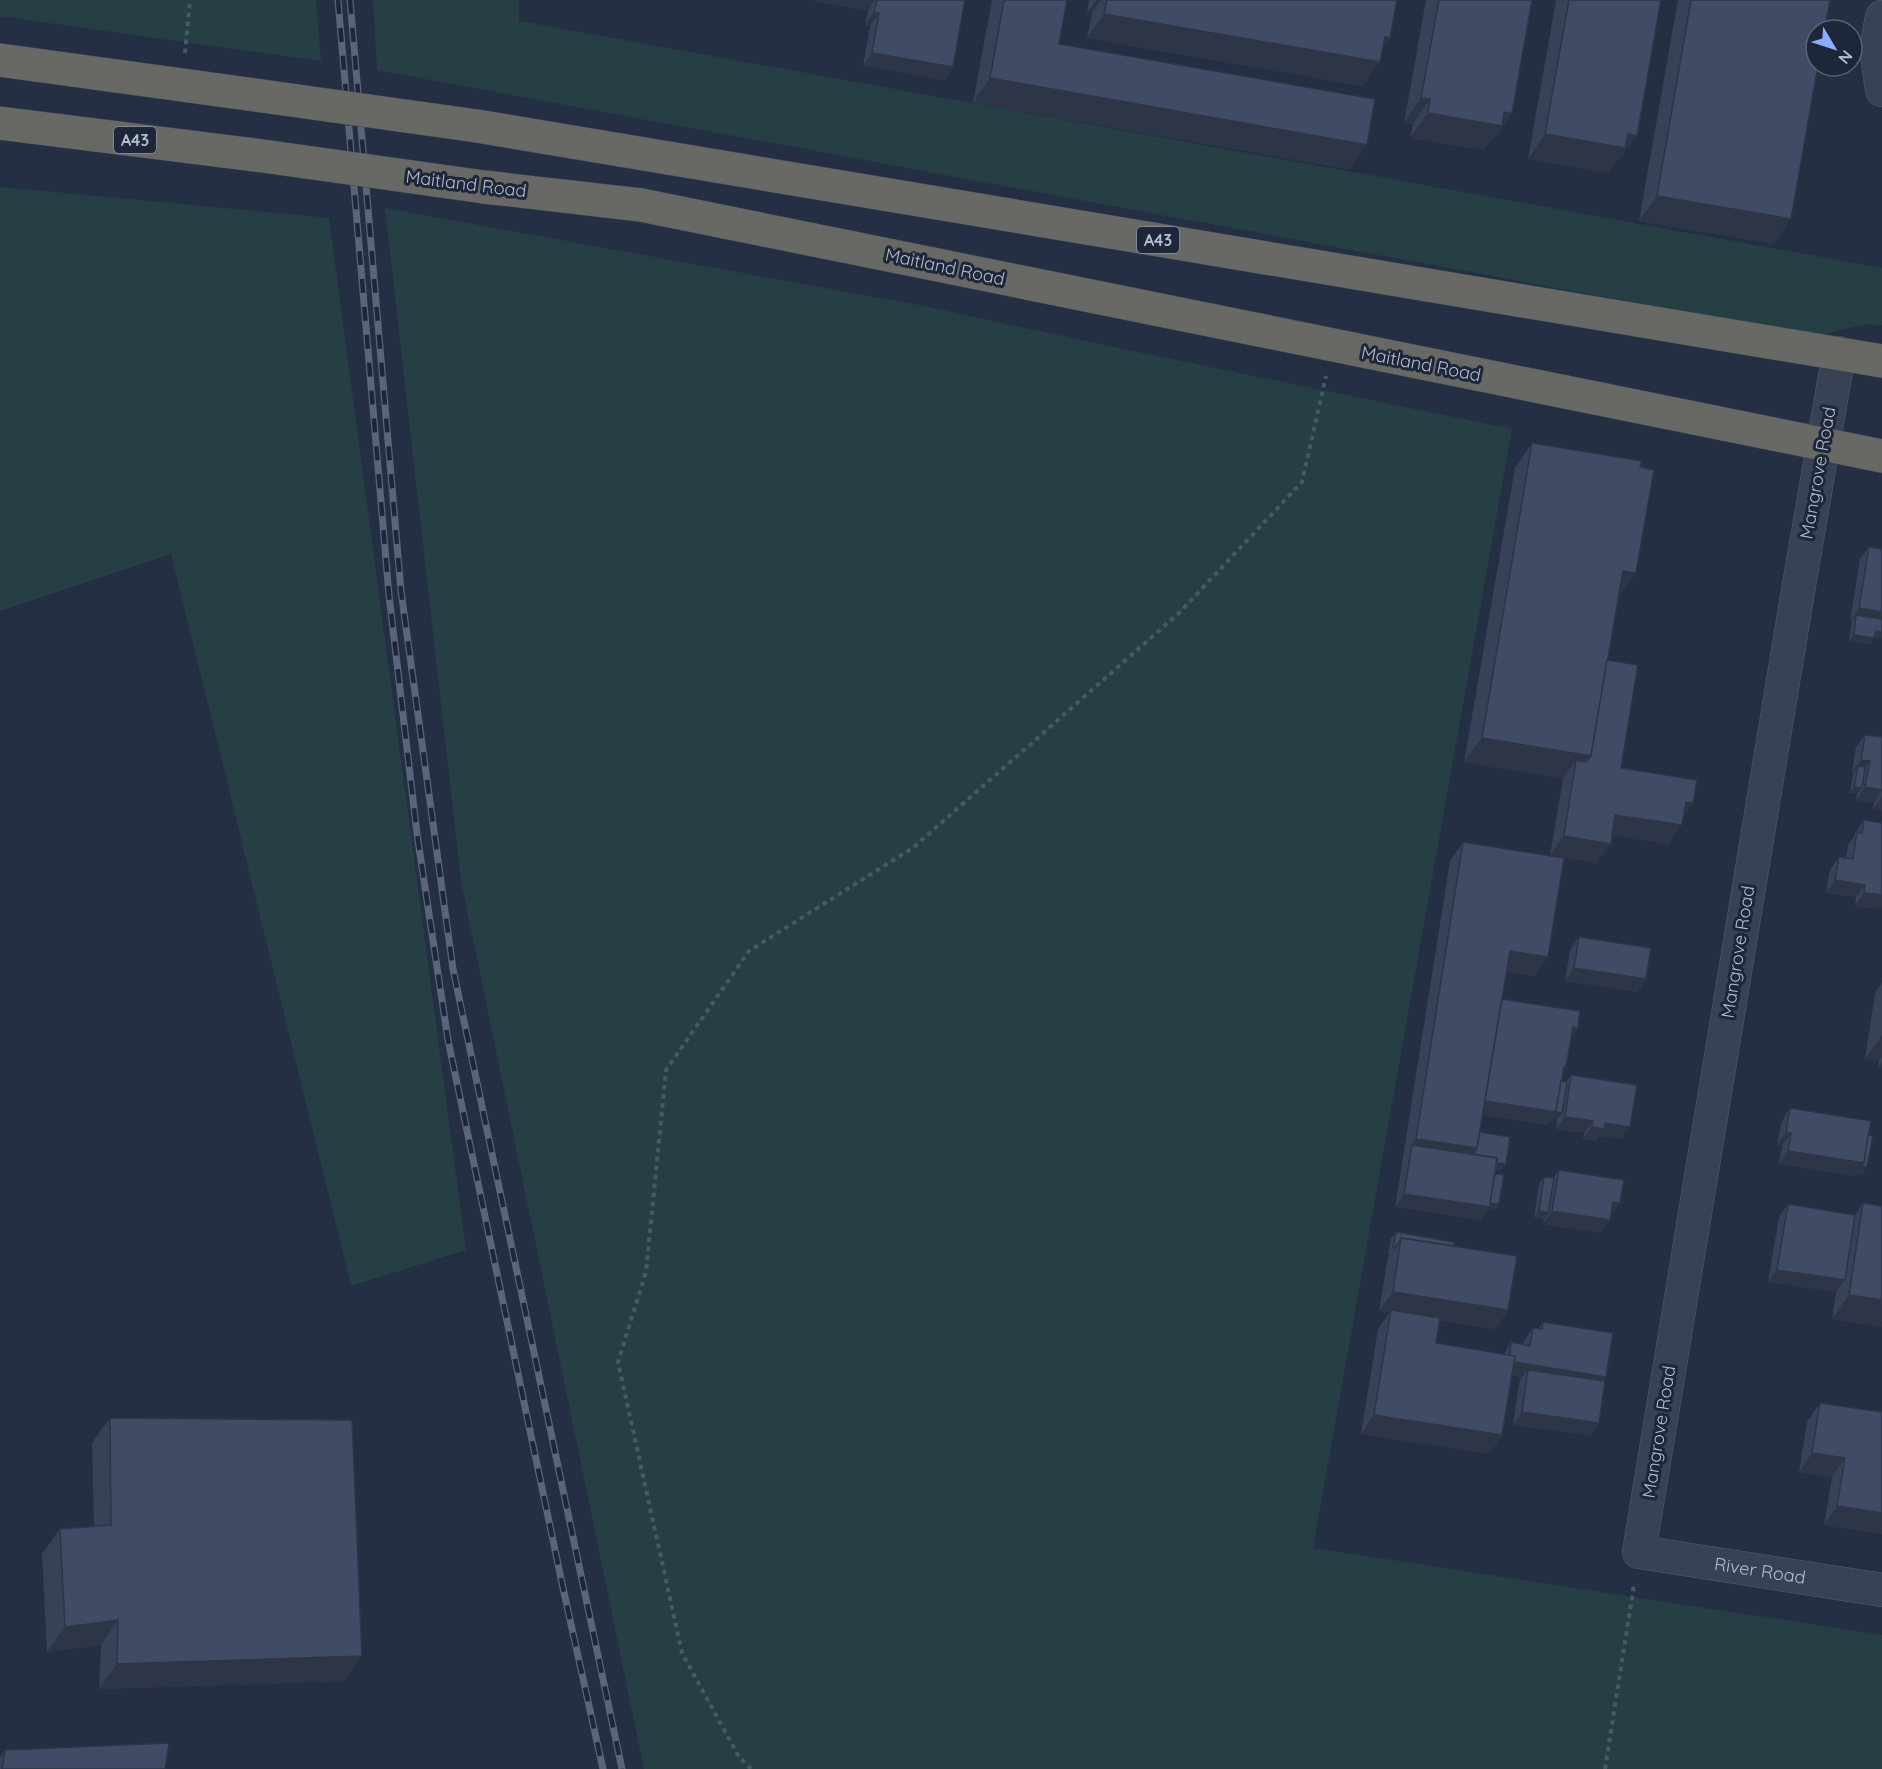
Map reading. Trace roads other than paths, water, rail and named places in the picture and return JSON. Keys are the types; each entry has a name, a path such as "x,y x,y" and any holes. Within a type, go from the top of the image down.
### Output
{"highway":[{"name":"A43","path":"0,60 477,126 1882,361"},
{"name":"Maitland Road","path":"0,123 484,187 641,205 1882,456"}],"street":[{"path":"1882,17 1876,49 1882,90"},
{"name":"Mangrove Road","path":"1639,1552 1839,353"},
{"name":"River Road","path":"1639,1552 1882,1590"}],"railway":[{"path":"338,0 389,595 417,834 448,1040 603,1769"},
{"path":"350,0 401,591 453,969 622,1769"}]}
